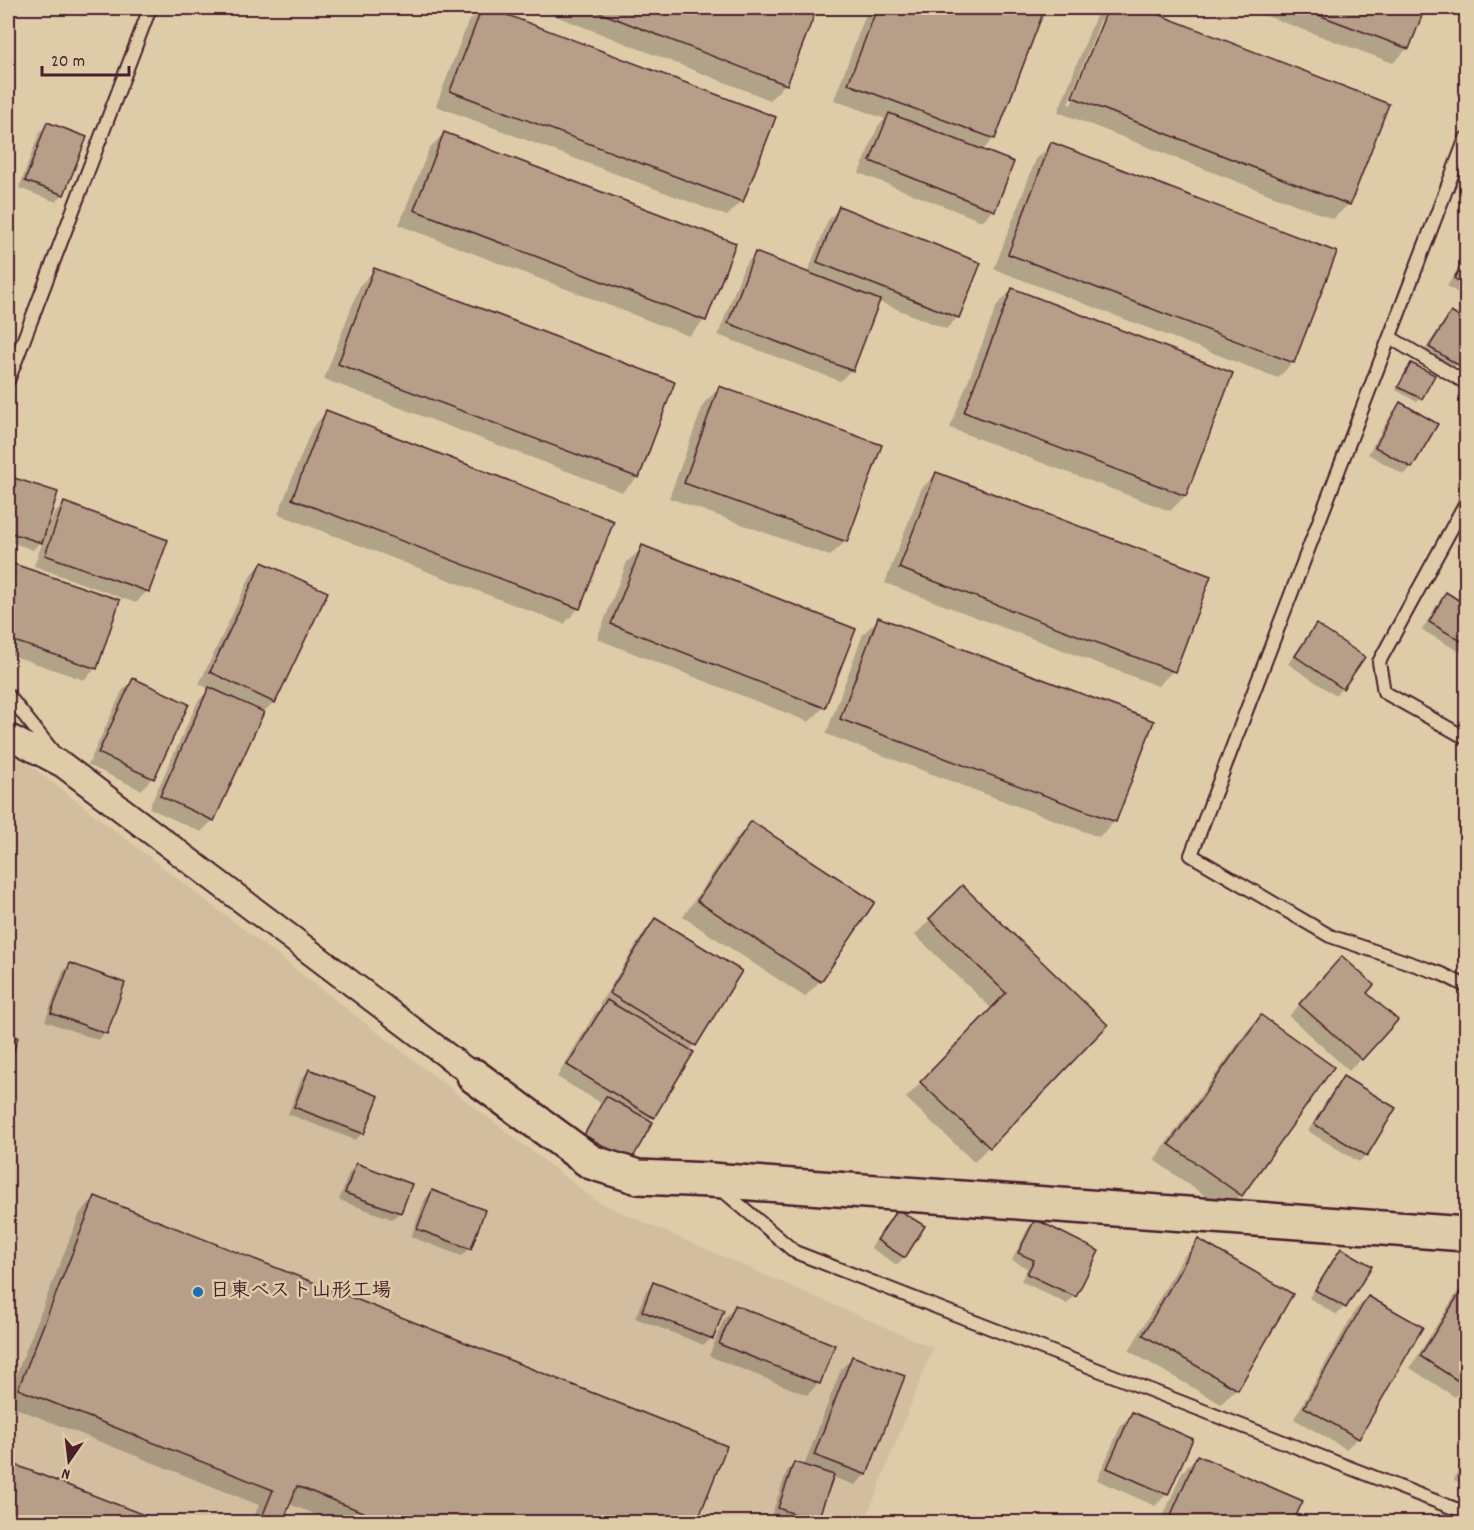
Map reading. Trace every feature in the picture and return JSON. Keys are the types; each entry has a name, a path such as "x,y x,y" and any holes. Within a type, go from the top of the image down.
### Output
{"street":[{"path":"8,736 63,765 591,1162 638,1177 710,1180 1467,1234"}],"lane":[{"path":"8,381 150,8"},
{"path":"1467,138 1191,855 1330,936 1442,974 1467,986"},
{"path":"1391,338 1467,383"},
{"path":"1467,502 1379,662 1384,692 1467,738"},
{"path":"8,695 63,765"},
{"path":"710,1180 795,1252 1467,1514"}],"shaded area":[{"path":"8,749 598,1202 933,1348 865,1522 8,1522"}],"building":[{"path":"482,8 489,8 776,117 743,202 450,91"},
{"path":"588,8 817,8 787,85"},
{"path":"877,8 1045,8 995,139 848,84"},
{"path":"1108,8 1142,8 1389,104 1350,205 1072,97"},
{"path":"1300,8 1425,8 1409,49"},
{"path":"889,113 1014,162 995,211 870,161"},
{"path":"47,122 87,137 64,195 25,181"},
{"path":"444,132 736,243 706,321 414,210"},
{"path":"1051,142 1337,252 1294,363 1008,254"},
{"path":"839,206 981,263 959,318 817,262"},
{"path":"755,252 880,300 853,371 728,323"},
{"path":"1466,258 1466,286 1454,278"},
{"path":"374,268 675,382 639,478 338,364"},
{"path":"1012,288 1233,373 1186,496 964,412"},
{"path":"1451,312 1466,321 1466,351 1458,365 1429,347"},
{"path":"1411,363 1435,375 1422,399 1398,387"},
{"path":"719,386 882,445 847,542 684,483"},
{"path":"1400,402 1438,424 1412,468 1375,447"},
{"path":"326,410 614,521 580,609 292,499"},
{"path":"936,472 1211,576 1175,672 899,568"},
{"path":"8,476 58,492 42,543 8,532"},
{"path":"64,502 168,540 149,592 45,555"},
{"path":"642,545 856,629 825,708 611,624"},
{"path":"8,562 120,600 97,669 8,639"},
{"path":"262,562 328,592 275,703 210,672"},
{"path":"1446,592 1466,605 1466,644 1429,622"},
{"path":"878,617 1154,721 1116,822 840,719"},
{"path":"1316,624 1365,657 1343,689 1295,656"},
{"path":"133,678 189,704 154,779 98,753"},
{"path":"209,687 264,712 214,821 160,796"},
{"path":"751,821 875,902 821,982 697,901"},
{"path":"962,885 1108,1025 990,1148 920,1082 1006,993 929,919"},
{"path":"655,918 742,971 696,1046 609,993"},
{"path":"1342,956 1374,985 1367,993 1398,1020 1362,1060 1299,1004"},
{"path":"70,963 125,983 107,1034 51,1013"},
{"path":"607,1000 694,1052 654,1118 567,1065"},
{"path":"1261,1015 1334,1067 1242,1196 1169,1144"},
{"path":"8,1034 18,1037 8,1069"},
{"path":"309,1069 379,1096 364,1134 294,1107"},
{"path":"1343,1076 1396,1108 1367,1156 1314,1124"},
{"path":"606,1096 653,1122 631,1161 584,1135"},
{"path":"356,1163 412,1184 401,1213 345,1193"},
{"path":"432,1190 485,1210 471,1249 417,1229"},
{"name":"日東ベスト山形工場","path":"95,1196 727,1446 697,1522 388,1522 297,1486 283,1522 260,1522 273,1490 18,1389"},
{"path":"897,1209 925,1226 905,1258 877,1240"},
{"path":"1035,1219 1099,1251 1076,1297 1027,1274 1034,1260 1018,1253"},
{"path":"1198,1239 1293,1294 1238,1390 1143,1335"},
{"path":"1341,1248 1372,1266 1346,1308 1315,1290"},
{"path":"653,1282 724,1310 713,1339 642,1311"},
{"path":"1466,1283 1466,1386 1420,1356"},
{"path":"1368,1296 1423,1327 1359,1439 1304,1407"},
{"path":"735,1305 835,1345 820,1384 719,1344"},
{"path":"852,1356 905,1376 867,1475 814,1455"},
{"path":"1132,1412 1193,1439 1168,1495 1107,1468"},
{"path":"1197,1455 1303,1501 1293,1522 1168,1522"},
{"path":"8,1462 162,1522 8,1522"},
{"path":"794,1462 834,1475 817,1522 778,1508"}],"place":[{"name":"日東ベスト山形工場","path":"198,1292"}]}
